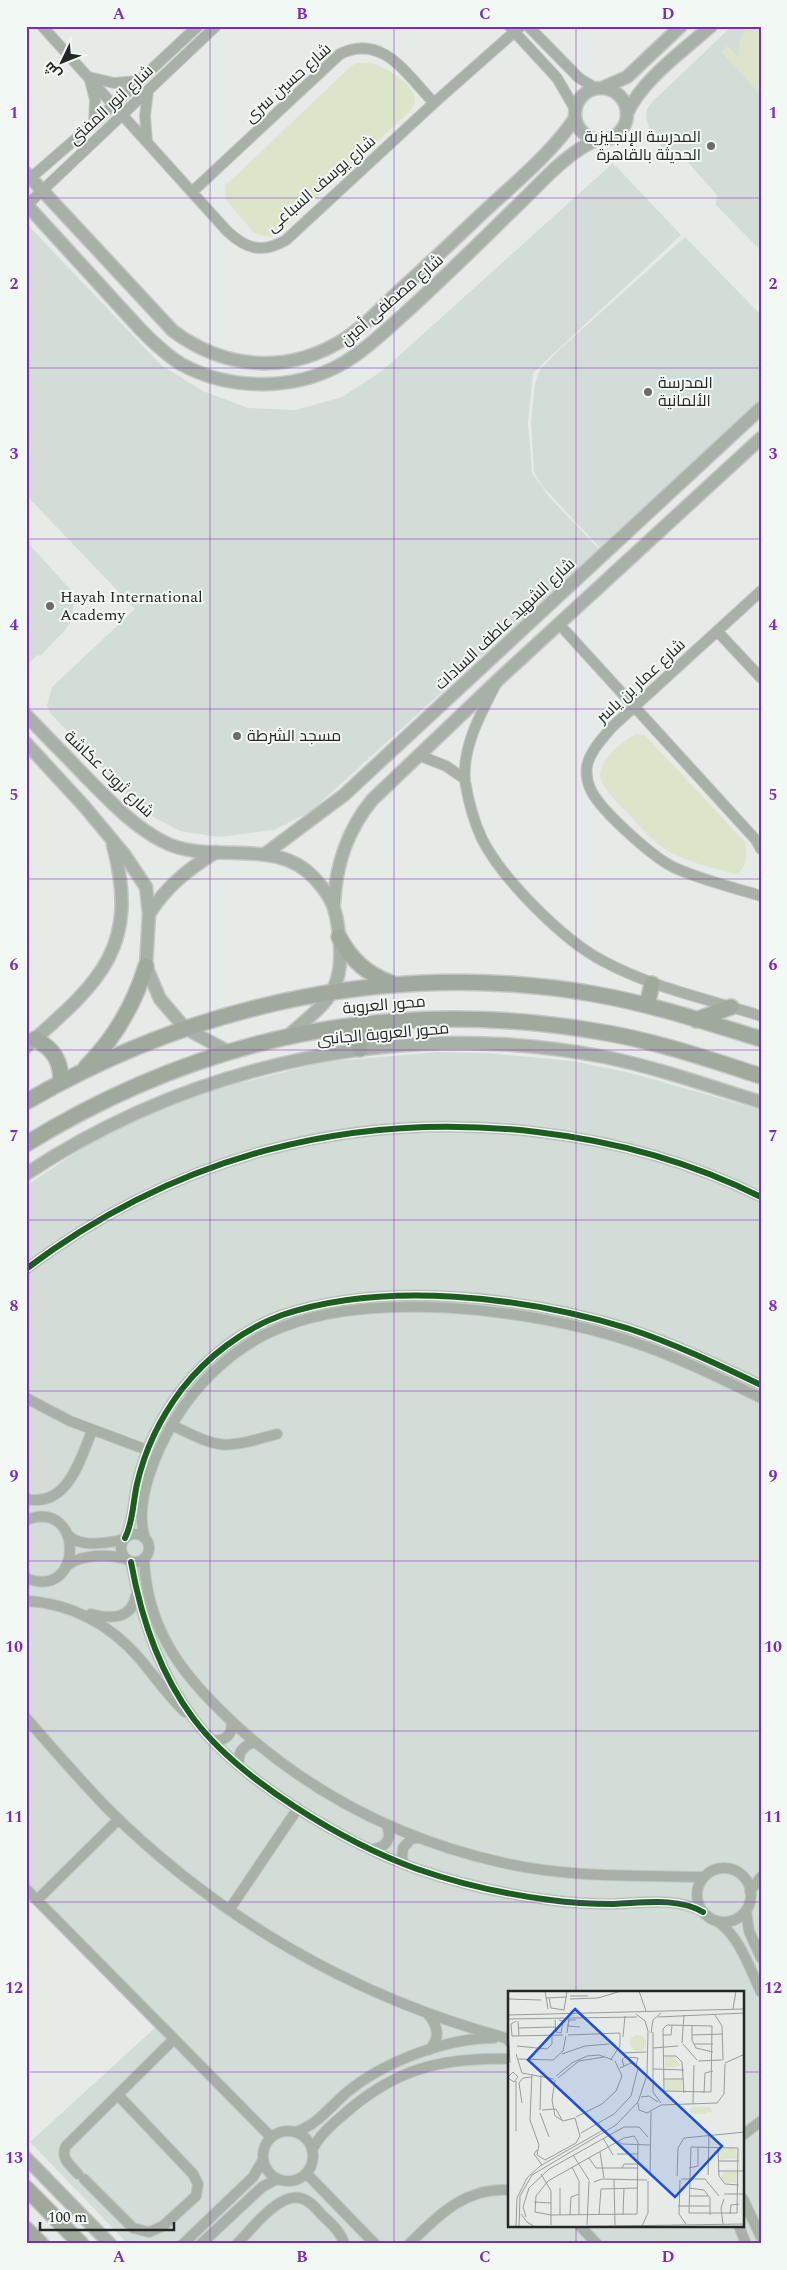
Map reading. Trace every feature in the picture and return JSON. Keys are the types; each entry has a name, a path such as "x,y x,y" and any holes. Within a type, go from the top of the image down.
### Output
{"main road":[{"path":"339,937 346,950 356,962 368,972 395,984"},
{"path":"80,1072 95,1058 121,1024 137,993 146,966"},
{"name":"محور العروبة","path":"26,1102 80,1072 185,1028 256,1007 334,991 395,984 490,982 542,986 595,994 647,1005 761,1039"},
{"path":"647,1005 652,984"},
{"path":"696,1020 731,1007"},
{"name":"محور العروبة","path":"26,1144 120,1092 227,1051 289,1035 357,1024 424,1018 469,1018 558,1025 647,1042 761,1076"},
{"path":"357,1024 360,1049"},
{"path":"31,1043 47,1046 56,1056 61,1068 61,1082"},
{"path":"26,2188 81,2244"},
{"path":"26,2229 41,2244"}],"street":[{"name":"شارع يوسف السباعى","path":"43,26 238,241 249,246 263,248 276,246 286,240 515,28"},
{"name":"شارع انور المفتى","path":"28,178 94,123 198,26"},
{"name":"شارع انور المفتى","path":"27,204 216,26"},
{"path":"528,26 579,78 599,89 610,90 619,95 627,113"},
{"path":"575,113 583,95 616,84 627,77 681,26"},
{"path":"515,28 557,78 575,113 579,128 586,136 596,140 606,140 615,136 623,129 627,113 633,101 648,83 711,26"},
{"name":"شارع حسين سرى","path":"192,192 335,58 350,49 369,48 382,52 434,103"},
{"path":"94,123 95,100 89,77 114,83 139,81"},
{"path":"147,141 145,116 148,92"},
{"name":"شارع مصطفى أمين","path":"28,178 43,190 173,331 200,349 235,360 280,362 295,360 330,347 366,322 557,142 575,113"},
{"name":"شارع مصطفى أمين","path":"27,204 141,330 161,349 181,363 226,380 252,384 281,383 307,379 333,368 359,353 440,282 568,157 596,140"},
{"path":"421,271 440,282"},
{"path":"421,271 430,291"},
{"name":"شارع الشهيد عاطف السادات","path":"265,854 344,795 761,408"},
{"path":"334,903 338,866 351,831 372,800 573,610 761,438"},
{"name":"شارع عمار بن ياسر","path":"761,591 633,706 600,742 588,764 588,780 594,795 642,845 672,866 761,896"},
{"path":"560,595 565,605 573,610"},
{"path":"546,608 555,613 559,624 756,840 761,849"},
{"path":"717,631 761,678"},
{"path":"499,679 476,723 467,760 465,779 472,812 482,838 495,859 546,917 577,945 604,962 652,984 761,1016"},
{"name":"شارع ثروت عكاشة","path":"26,715 132,822 164,842 180,848 265,854 298,864 313,876 334,903 342,964 334,991 320,1008 289,1035"},
{"path":"26,743 84,806 135,869 146,887 149,914 146,966 160,999 185,1028 227,1051"},
{"path":"418,755 446,766 465,779"},
{"path":"31,1043 88,990 109,960 117,936 123,894 121,875 112,840"},
{"path":"149,914 157,901 183,874 216,852"},
{"name":"محور العروبة الجانبى","path":"26,1174 91,1134 132,1114 174,1096 220,1080 267,1066 315,1056 411,1044 460,1043 557,1050 652,1068 761,1102"},
{"path":"26,1268 62,1243 113,1212 187,1176 250,1154 296,1142 384,1128 471,1126 570,1136 657,1156 698,1170 761,1197"},
{"path":"193,1718 173,1685 149,1638 128,1560 120,1549 129,1528 146,1450 170,1406 191,1378 222,1349 247,1332 281,1316 318,1306 377,1297 481,1299 556,1310 628,1329 690,1352 761,1385"},
{"path":"480,1311 481,1299"},
{"path":"717,1920 736,1919 746,1910 749,1904 750,1891 742,1875 726,1868 718,1868 703,1877 604,1876 551,1872 482,1858 416,1838 387,1826 328,1796 289,1769 231,1721 181,1667 165,1642 149,1601 144,1559 149,1549 141,1520 149,1478 159,1450 172,1425 196,1389 228,1359 264,1335 295,1323 333,1314 395,1307 439,1308 480,1311 552,1321 631,1341 682,1361 761,1398"},
{"path":"26,1398 55,1414 146,1450"},
{"path":"170,1406 180,1412"},
{"path":"172,1425 209,1443 225,1446 277,1434"},
{"path":"26,1499 40,1501 47,1499 64,1488 72,1477 92,1430"},
{"path":"28,1519 43,1518 55,1522 76,1541 107,1542 135,1534 145,1538"},
{"path":"26,1578 40,1582 63,1572 68,1565 72,1547 68,1535"},
{"path":"68,1565 86,1557 115,1556 138,1562 144,1559"},
{"path":"26,1601 51,1603 102,1618 116,1618 128,1611 133,1605 136,1592"},
{"path":"78,1611 101,1624 122,1640 175,1702 239,1766 298,1808 374,1850 405,1864 469,1885 524,1896 582,1903 672,1903 688,1906 717,1920 730,1932 740,1946 761,1992"},
{"path":"27,1719 83,1783 119,1819 174,1868 229,1910 281,1945 334,1974 401,2004 508,2040"},
{"path":"212,1740 226,1738 232,1730 231,1721"},
{"path":"239,1766 239,1756 243,1748 255,1742"},
{"path":"229,1910 298,1808"},
{"path":"37,1900 119,1819"},
{"path":"374,1850 387,1841 389,1836 387,1826"},
{"path":"405,1864 402,1853 403,1848 416,1838"},
{"path":"750,1891 761,1876"},
{"path":"703,1877 697,1894 703,1912"},
{"path":"26,1889 271,2137"},
{"path":"746,1910 748,1931 761,1958"},
{"path":"428,2014 436,2025 438,2032 437,2039 429,2050"},
{"path":"183,2244 253,2178 263,2160 264,2148 271,2137 280,2132 295,2132 306,2128 346,2093 370,2076 429,2050 482,2038 508,2040"},
{"path":"118,2095 193,2174 198,2184 196,2196 156,2230 140,2231 127,2223 65,2158 64,2148 174,2040"},
{"path":"312,2150 322,2134 352,2106 394,2079 421,2068 450,2060 508,2058"},
{"path":"744,2134 761,2121"},
{"path":"201,2244 258,2190 277,2179 296,2180 306,2173 312,2162 312,2150 306,2139 295,2132"},
{"path":"26,2158 110,2244"},
{"path":"263,2160 268,2172 277,2179"},
{"path":"306,2173 375,2244"},
{"path":"409,2244 443,2212 461,2199 481,2192 508,2190"},
{"path":"237,2244 276,2205 287,2198 294,2197 306,2200 312,2204 339,2232 344,2244"},
{"path":"744,2202 761,2237"},
{"path":"582,2228 597,2244"},
{"path":"740,2228 746,2244"}],"shaded area":[{"name":"المدرسة الإنجليزية الحديثة بالقاهرة","path":"732,26 761,26 761,251 716,205 717,195 684,158 671,157 651,135 646,117 647,109 653,101"},
{"path":"613,163 681,235 533,373 528,422 532,473 550,498 599,549 310,812 274,830 219,837 180,831 144,812 51,714 47,705 52,687 135,609 26,495 26,223 161,365 203,391 248,408 296,410 342,397 382,371"},
{"name":"المدرسة الألمانية","path":"685,237 761,315 761,400 600,548 543,487 534,472 531,422 535,384 540,370 559,350"},
{"name":"Hayah International Academy","path":"26,541 70,589 74,602 72,620 66,629 40,656 38,655 26,665"},
{"path":"437,1052 488,1053 573,1061 631,1073 761,1110 761,2244 128,2244 30,2142 157,2026 26,1889 26,1186 87,1145 120,1127 165,1107 224,1087 325,1062"}],"green space":[{"path":"748,26 761,26 761,95 721,52 727,46 738,57 741,37"},
{"path":"369,62 390,71 410,88 414,94 415,101 412,108 278,232 270,237 254,233 226,200 225,186 351,66 357,63"},
{"path":"636,734 645,735 745,842 746,858 739,873 734,874 699,864 666,850 648,835 607,790 601,780 602,766 611,753 624,741"}],"cycle path":[{"path":"26,1269 83,1230 143,1197 205,1170 268,1150 333,1136 400,1128 468,1127 537,1132 595,1141 680,1163 761,1197"},
{"path":"125,1538 131,1519 140,1471 149,1446 167,1411 192,1377 214,1355 253,1328 282,1315 322,1304 365,1298 409,1296 500,1301 544,1308 587,1317 661,1340 761,1385"},
{"path":"131,1562 140,1604 153,1644 170,1682 193,1718 237,1764 295,1807 358,1843 389,1858 466,1884 516,1895 558,1901 606,1904 660,1902 682,1904 703,1912"}],"place":[{"name":"المدرسة الإنجليزية الحديثة بالقاهرة","path":"711,146"},
{"name":"المدرسة الألمانية","path":"648,392"},
{"name":"Hayah International Academy","path":"50,606"},
{"name":"مسجد الشرطة","path":"237,736"}]}
